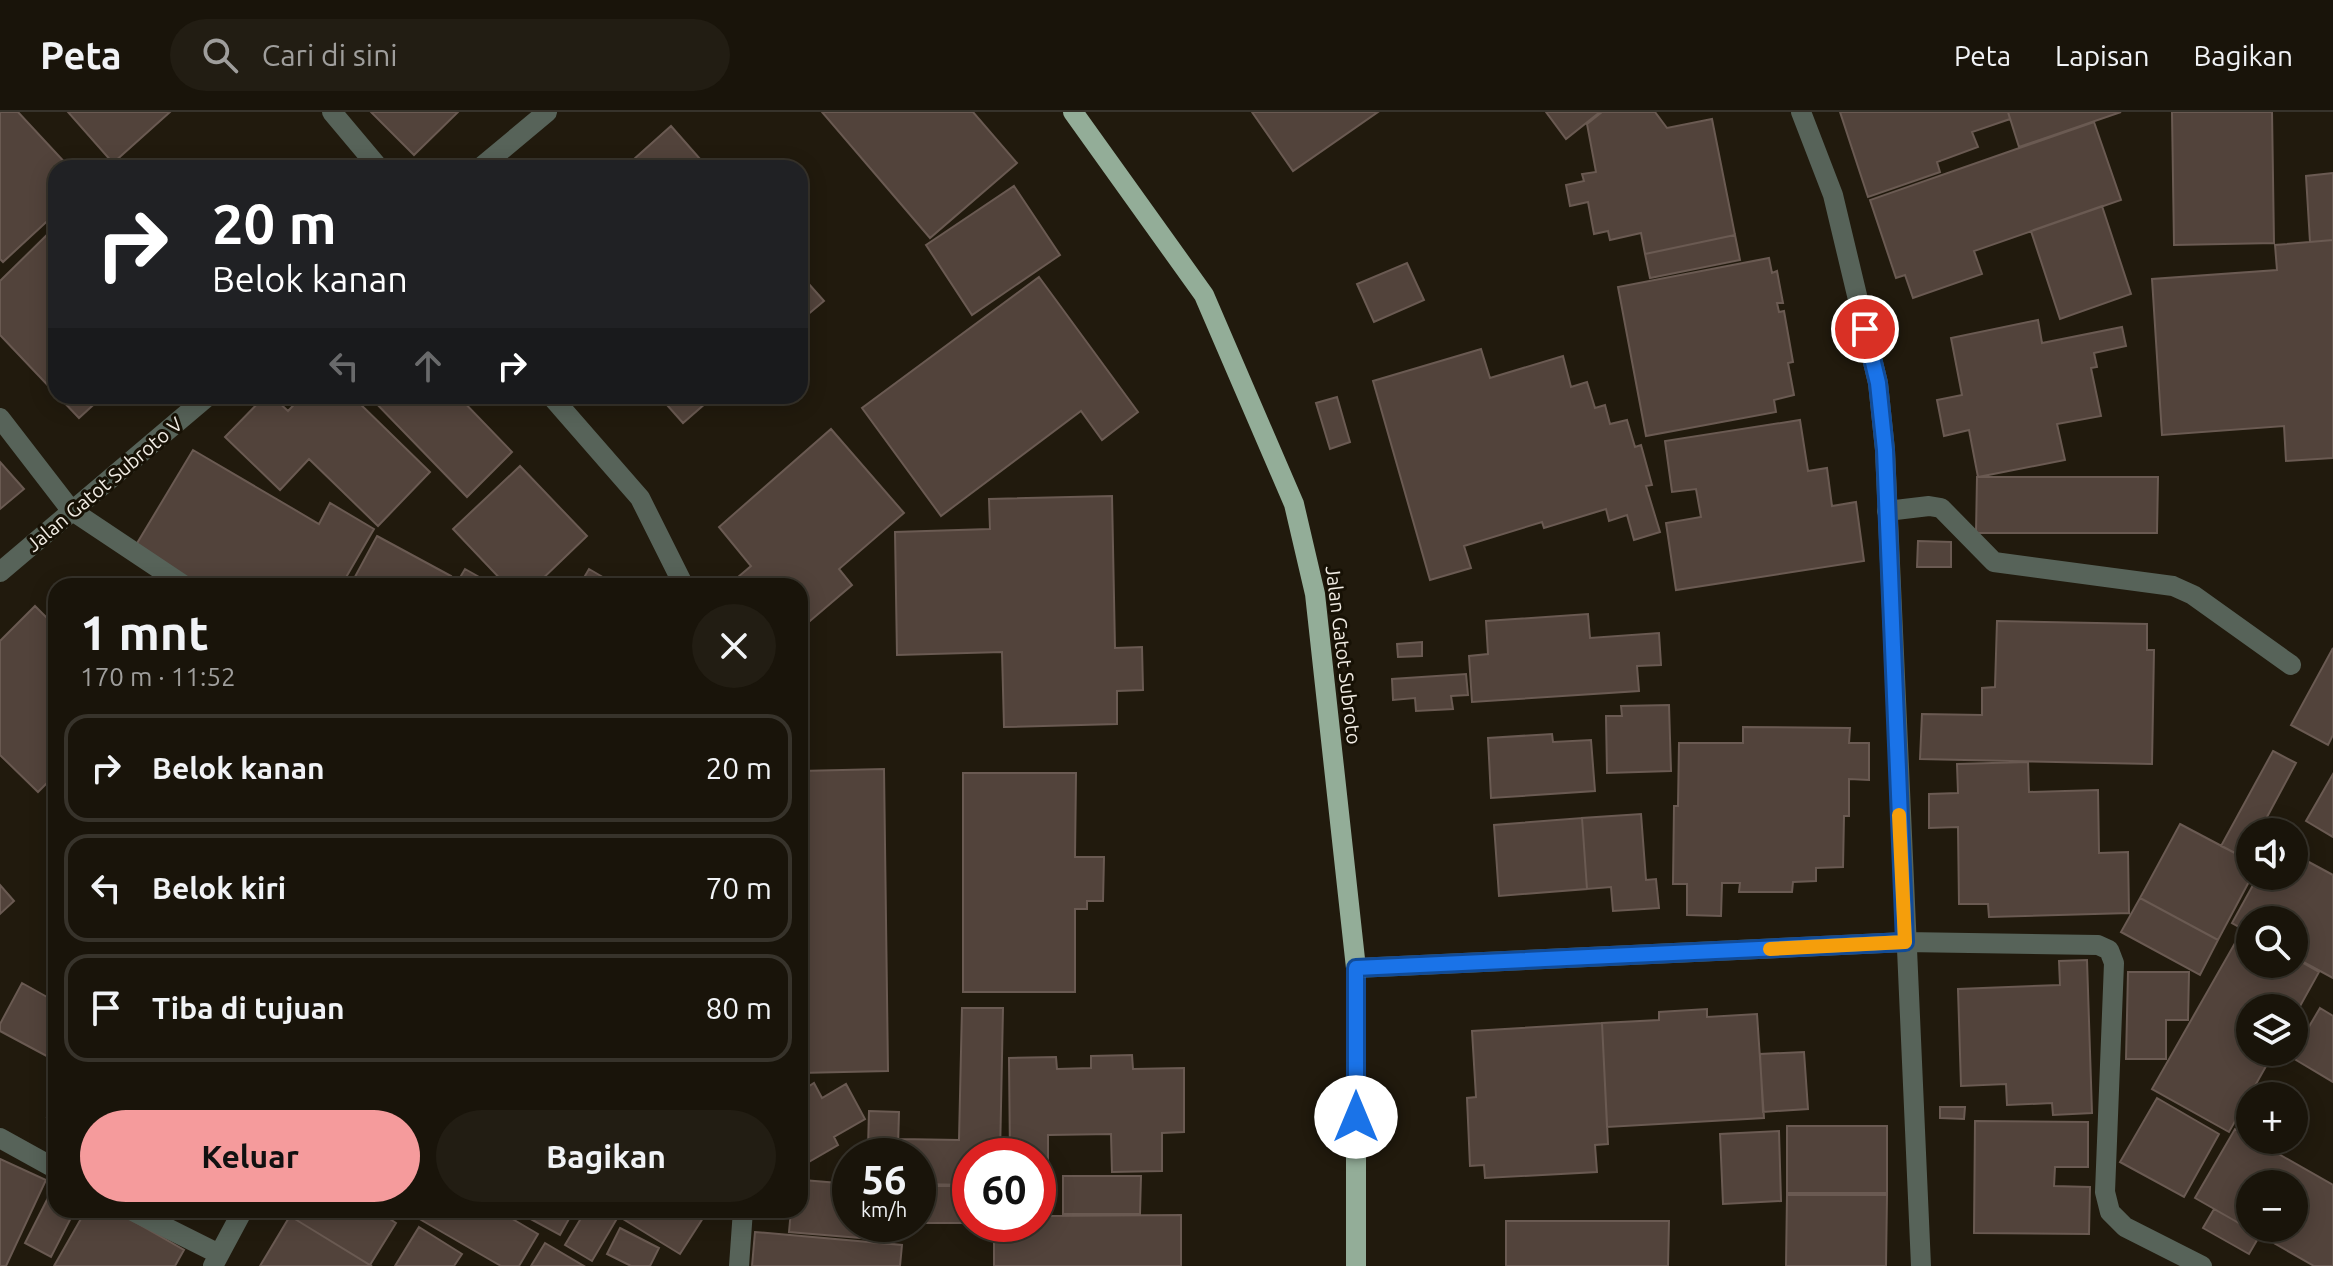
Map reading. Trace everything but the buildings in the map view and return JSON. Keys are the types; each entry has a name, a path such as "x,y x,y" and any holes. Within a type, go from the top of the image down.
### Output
{"main road":[{"name":"Jalan Gatot Subroto","path":"1073,112 1204,295 1294,504 1315,594 1356,968 1356,1266"}],"street":[{"path":"332,112 372,160"},
{"path":"490,160 547,112"},
{"path":"1801,112 1833,195 1878,383 1887,511 1921,1266"},
{"name":"Jalan Gatot Subroto V","path":"0,572 198,404"},
{"path":"558,404 640,498 680,578"},
{"path":"0,418 71,510 173,578"},
{"path":"1887,511 1929,506 1941,508 1994,562 2173,586 2193,595 2291,665"},
{"path":"1356,968 1905,942 2098,945 2109,950 2114,963 2105,1192 2110,1212 2125,1227 2202,1266"},
{"path":"0,1138 48,1165"},
{"path":"145,1218 216,1260 239,1218"},
{"path":"739,1266 742,1218"}],"slow traffic":[{"path":"1770,949 1905,942 1899,815"}],"route":[{"path":"1356,1117 1356,968 1905,942 1885,450 1878,383 1865,329"}]}
